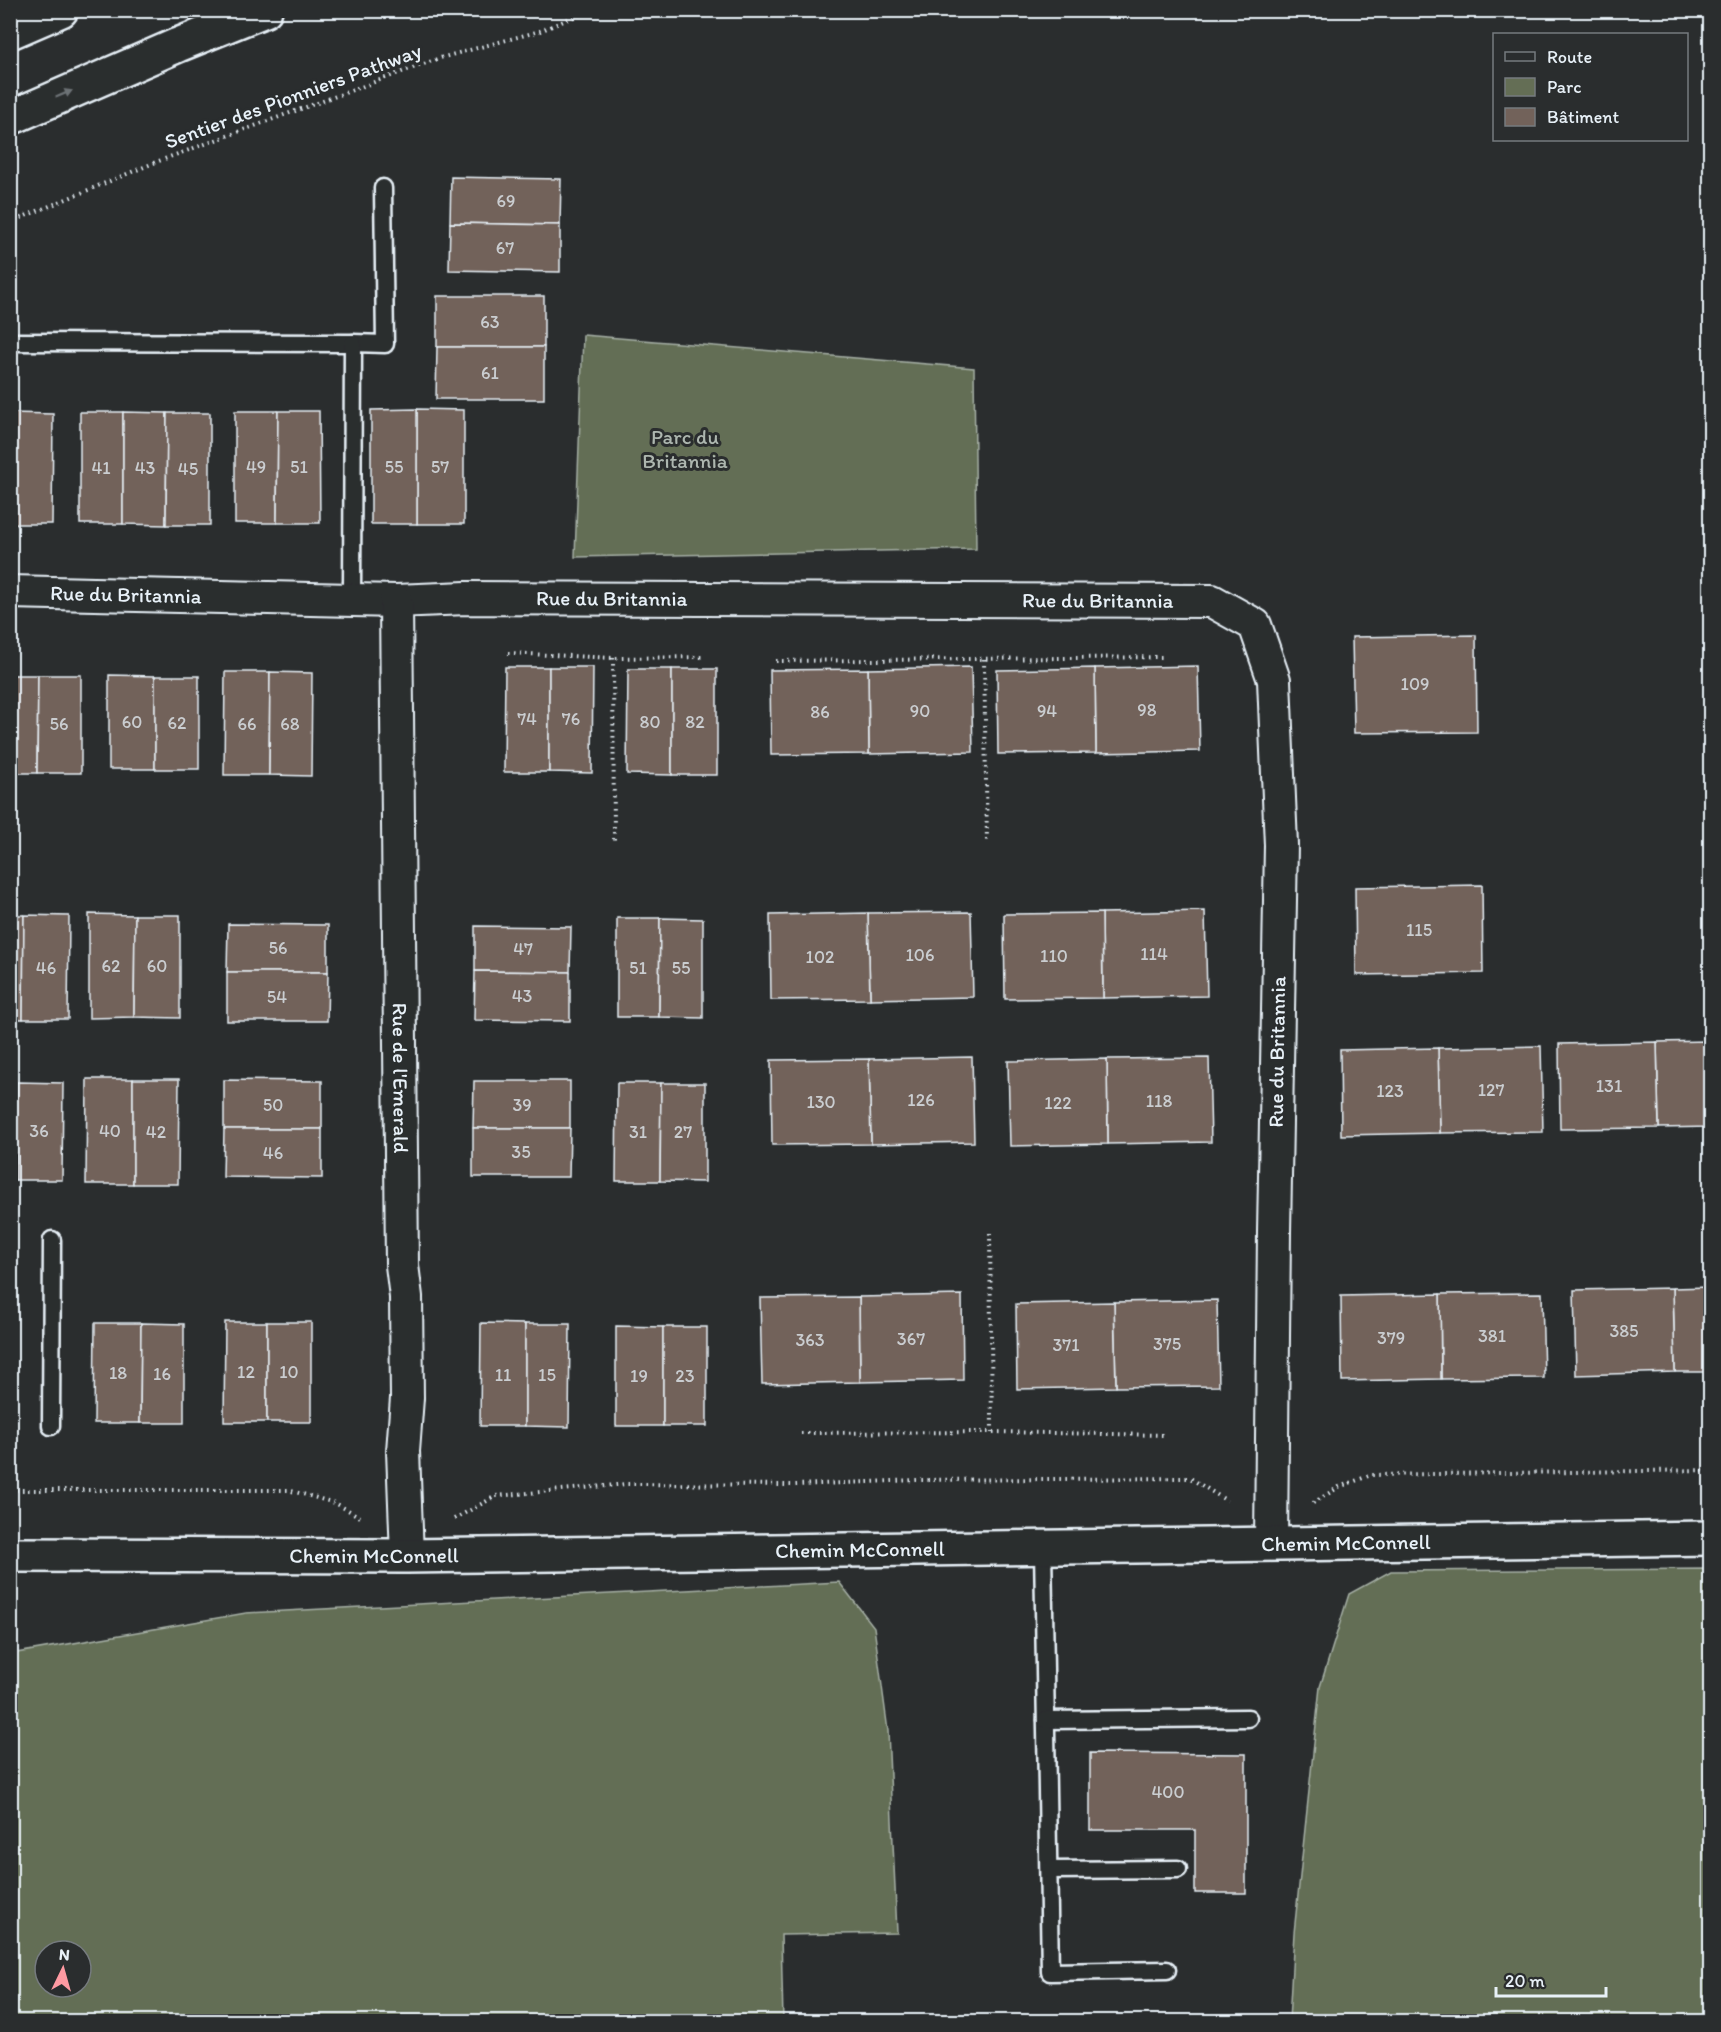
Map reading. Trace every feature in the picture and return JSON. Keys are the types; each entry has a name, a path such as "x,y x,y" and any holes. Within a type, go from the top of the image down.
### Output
{"main road":[{"path":"10,32 61,10"},
{"path":"10,118 265,10"},
{"name":"Chemin McConnell","path":"10,1555 407,1556 1710,1538"}],"street":[{"name":"Rue du Britannia","path":"10,592 396,601 466,598 1212,601 1255,625 1274,680 1281,844 1271,1544"},
{"name":"Rue de l'Emerald","path":"396,601 402,1265 406,1297 407,1398 403,1451 407,1556"}],"lane":[{"path":"10,342 385,344 383,188"},
{"path":"352,343 352,599"},
{"path":"51,1426 52,1240"},
{"path":"1043,1548 1050,1972 1167,1970"},
{"path":"1046,1720 1248,1718"},
{"path":"1049,1870 1178,1869"}],"path":[{"name":"Sentier des Pionniers Pathway","path":"10,224 156,162 440,58 540,31 590,10"},
{"path":"508,653 614,658 702,657"},
{"path":"776,661 1162,657"},
{"path":"614,658 614,840"},
{"path":"984,659 987,843"},
{"path":"990,1233 992,1432"},
{"path":"801,1433 992,1432 1165,1435"},
{"path":"1313,1503 1339,1487 1371,1475 1710,1470"},
{"path":"10,1490 288,1490 335,1503 367,1521 451,1521 496,1496 627,1484 795,1485 917,1480 1190,1478 1227,1501"}],"green space":[{"name":"Parc du Britannia","path":"583,335 974,368 976,549 575,557"},
{"path":"1710,1569 1710,2021 1289,2021 1294,1933 1320,1687 1349,1594 1391,1571"},
{"path":"839,1582 874,1627 888,1731 897,1933 781,1935 783,2021 11,2021 11,1654 246,1613"}],"building":[{"path":"451,177 561,179 560,225 450,223"},
{"path":"450,223 560,225 560,272 449,270"},
{"path":"437,296 544,296 544,347 437,347"},
{"path":"437,347 544,347 544,399 436,399"},
{"path":"417,409 464,410 464,524 417,524"},
{"path":"417,409 417,524 371,524 371,410"},
{"path":"235,411 278,411 277,523 235,523"},
{"path":"278,411 319,411 320,523 277,523"},
{"path":"80,412 123,412 123,524 80,524"},
{"path":"123,412 167,413 166,525 123,524"},
{"path":"10,413 53,414 52,524 10,524"},
{"path":"167,413 210,413 210,525 166,525"},
{"path":"1476,635 1477,732 1354,733 1352,637"},
{"path":"1198,666 1200,751 1096,753 1095,668"},
{"path":"505,667 549,667 549,772 504,772"},
{"path":"549,667 593,667 592,773 549,772"},
{"path":"971,667 973,752 869,754 868,669"},
{"path":"1095,668 1096,753 998,754 997,670"},
{"path":"628,669 672,669 672,775 627,774"},
{"path":"672,669 717,669 717,775 672,775"},
{"path":"868,669 869,754 771,755 770,670"},
{"path":"225,672 270,672 269,775 224,775"},
{"path":"270,672 312,673 311,776 269,775"},
{"path":"10,675 38,675 37,773 10,773"},
{"path":"38,675 81,675 81,773 37,773"},
{"path":"109,675 155,676 155,769 109,769"},
{"path":"155,676 199,676 199,769 155,769"},
{"path":"1482,885 1483,973 1356,975 1355,887"},
{"path":"1205,911 1207,996 1103,998 1102,913"},
{"path":"971,912 973,997 870,999 868,913"},
{"path":"868,913 870,999 771,1000 770,915"},
{"path":"1102,913 1103,998 1005,999 1004,914"},
{"path":"89,914 135,915 134,1017 89,1018"},
{"path":"10,915 24,915 23,1019 10,1019"},
{"path":"24,915 69,916 68,1019 23,1019"},
{"path":"135,915 180,915 180,1018 134,1017"},
{"path":"617,918 660,918 659,1017 617,1017"},
{"path":"660,918 703,919 703,1018 659,1017"},
{"path":"228,924 328,925 328,972 227,972"},
{"path":"475,926 571,927 570,972 475,971"},
{"path":"475,971 570,972 570,1021 474,1020"},
{"path":"227,972 328,972 327,1021 227,1021"},
{"path":"1710,1041 1710,1127 1659,1128 1657,1042"},
{"path":"1657,1042 1659,1128 1560,1129 1559,1044"},
{"path":"1541,1046 1543,1132 1440,1133 1438,1048"},
{"path":"1438,1048 1440,1133 1341,1135 1340,1050"},
{"path":"972,1057 974,1142 871,1144 869,1059"},
{"path":"1209,1058 1211,1142 1108,1144 1107,1059"},
{"path":"869,1059 871,1144 772,1145 771,1060"},
{"path":"1107,1059 1108,1144 1010,1146 1008,1061"},
{"path":"87,1079 133,1079 133,1184 86,1184"},
{"path":"133,1079 179,1079 178,1184 133,1184"},
{"path":"224,1080 322,1081 322,1129 224,1129"},
{"path":"474,1081 570,1081 570,1128 473,1128"},
{"path":"10,1082 17,1082 16,1180 10,1180"},
{"path":"17,1082 63,1083 62,1180 16,1180"},
{"path":"617,1083 661,1083 660,1181 616,1181"},
{"path":"661,1083 705,1083 705,1182 660,1181"},
{"path":"473,1128 570,1128 569,1177 473,1177"},
{"path":"224,1129 322,1129 322,1178 223,1177"},
{"path":"1710,1287 1710,1372 1675,1372 1673,1288"},
{"path":"1673,1288 1675,1372 1576,1375 1574,1290"},
{"path":"1542,1293 1544,1378 1441,1379 1440,1294"},
{"path":"1440,1294 1441,1379 1342,1381 1341,1296"},
{"path":"962,1295 963,1380 860,1382 859,1297"},
{"path":"859,1297 860,1382 762,1384 760,1298"},
{"path":"1217,1300 1219,1386 1116,1387 1114,1302"},
{"path":"1114,1302 1116,1387 1017,1389 1016,1304"},
{"path":"225,1322 267,1322 267,1422 224,1422"},
{"path":"267,1322 311,1322 311,1422 267,1422"},
{"path":"95,1323 141,1323 140,1423 94,1423"},
{"path":"141,1323 184,1324 184,1423 140,1423"},
{"path":"481,1323 525,1324 525,1426 480,1426"},
{"path":"525,1324 570,1324 569,1427 525,1426"},
{"path":"616,1326 663,1327 663,1426 616,1426"},
{"path":"663,1327 707,1327 707,1426 663,1426"},
{"path":"1090,1753 1246,1754 1246,1893 1195,1893 1195,1830 1090,1830"}]}
